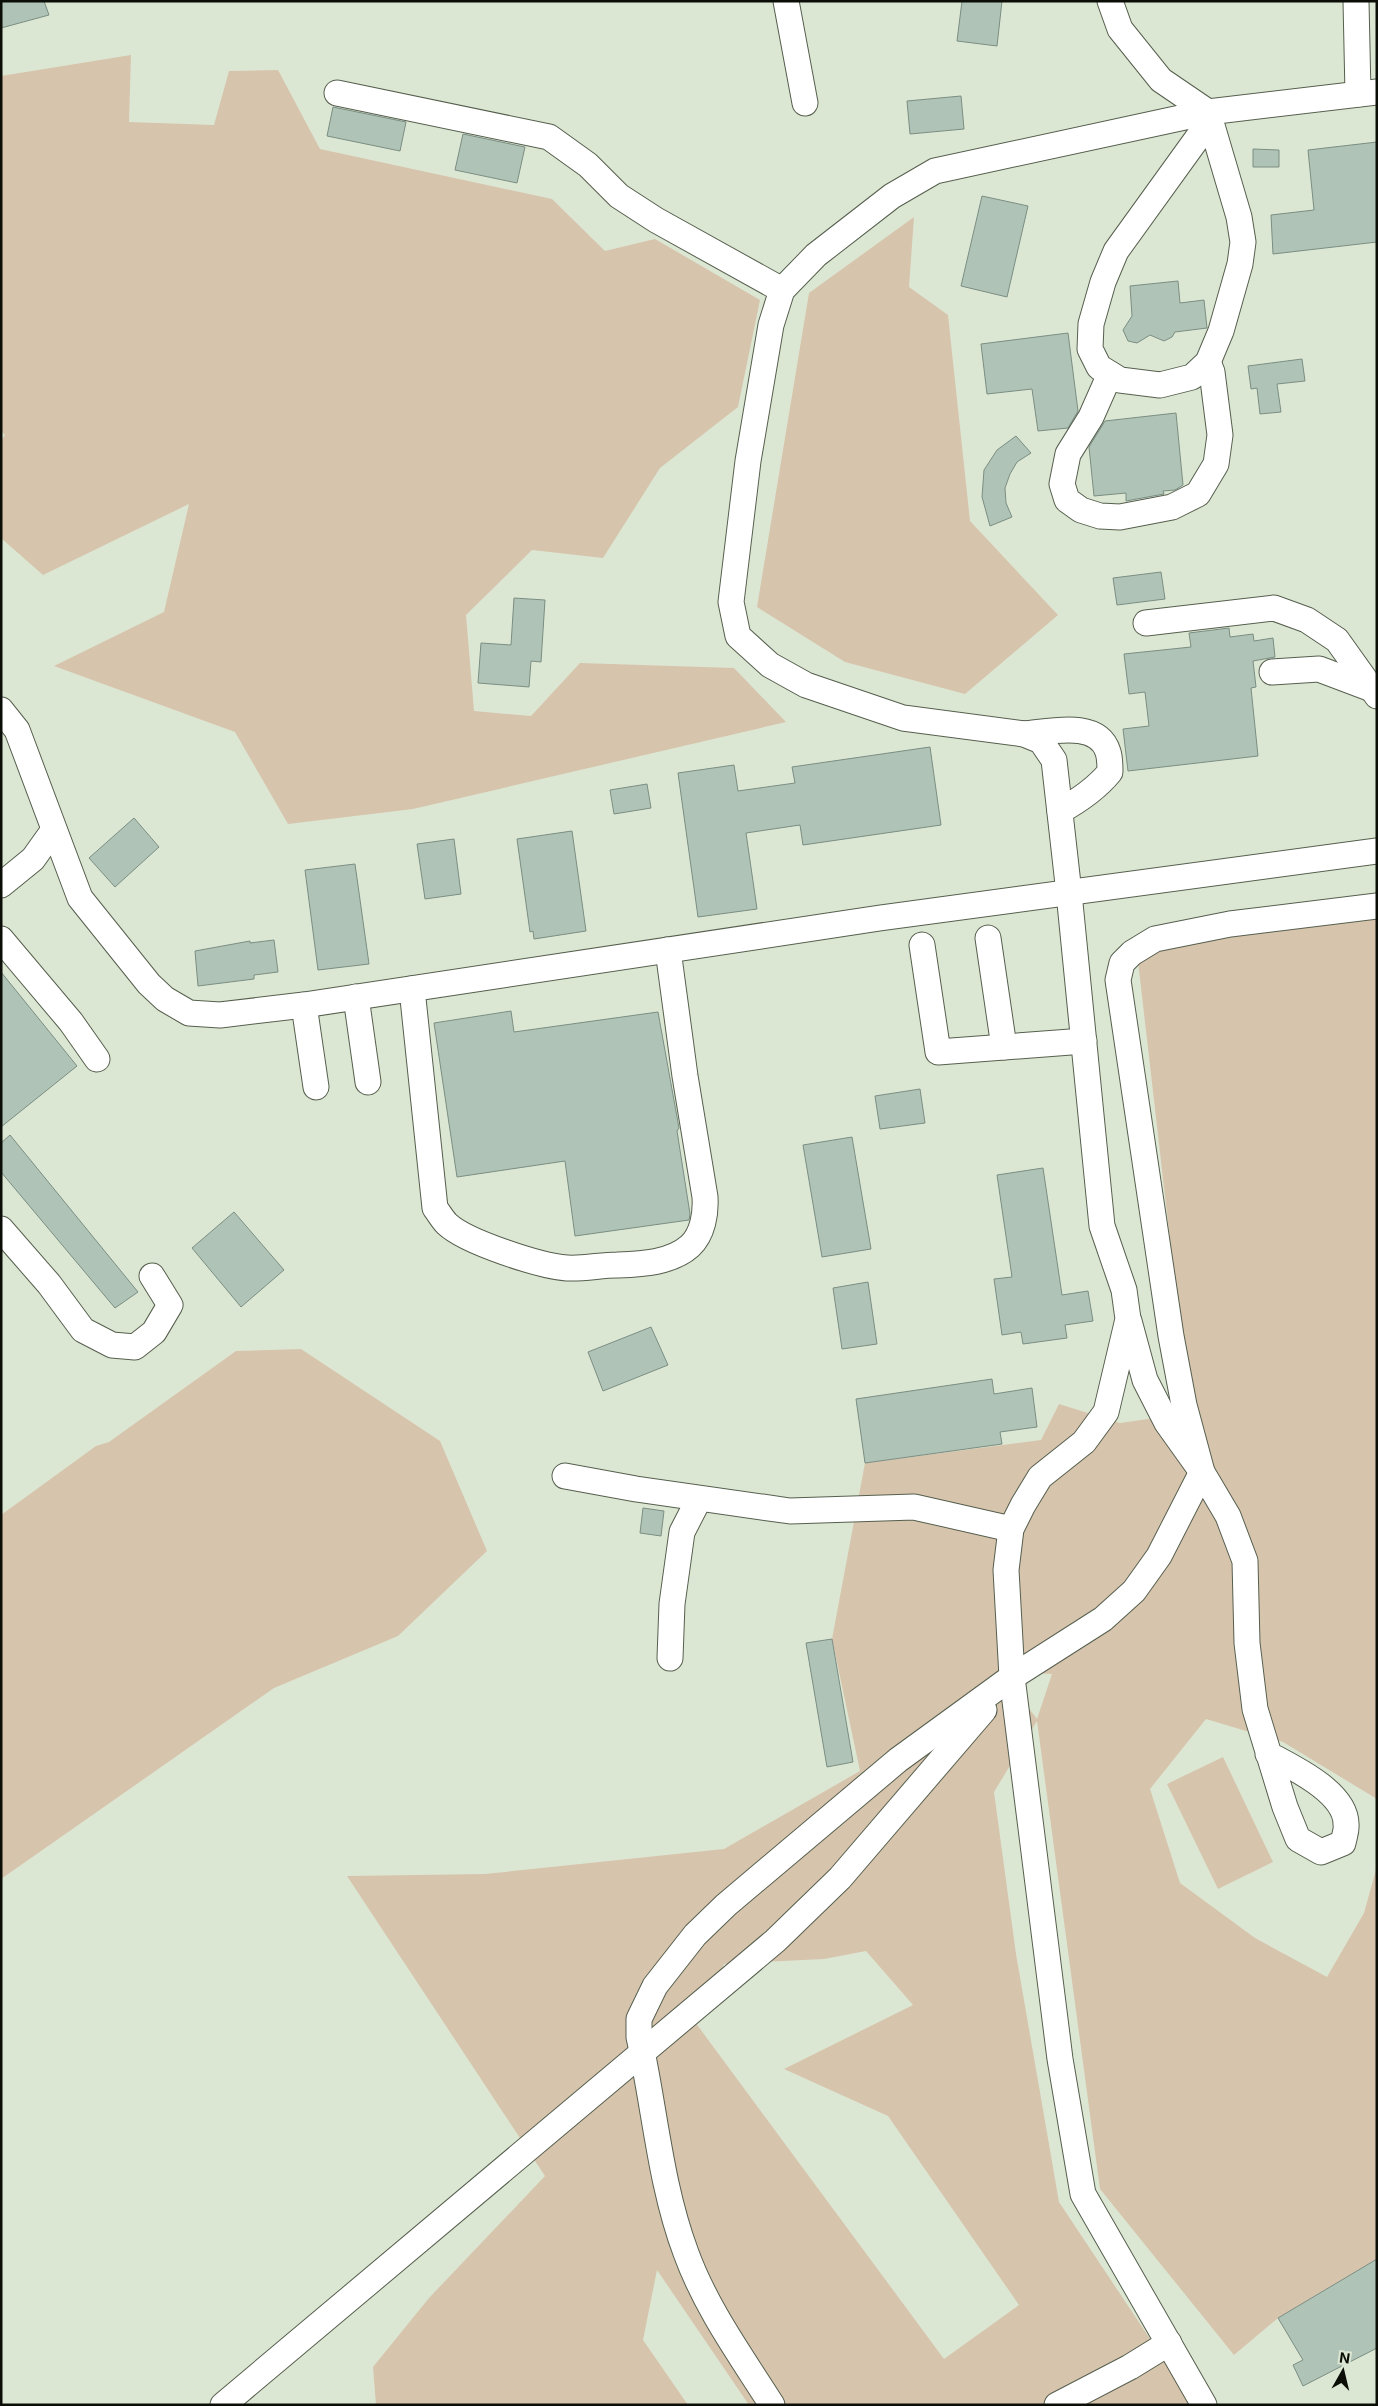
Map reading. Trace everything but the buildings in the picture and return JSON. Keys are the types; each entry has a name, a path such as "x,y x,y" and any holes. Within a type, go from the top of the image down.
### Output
{"lane":[{"path":"786,1 805,103"},
{"path":"1110,1 1120,29 1161,80 1208,112 1239,217 1243,242 1240,264 1221,331 1208,362 1192,377 1160,385 1120,380 1099,367 1090,349 1091,324 1103,282 1116,251 1204,129 1208,112"},
{"path":"1060,811 1083,798 1100,784 1110,772 1108,751 1097,735 1081,731 1024,734 903,718 806,685 770,665 738,636 731,602 747,470 771,325 782,290 816,255 849,228 892,196 935,171 1208,112 1368,93 1356,1"},
{"path":"337,93 549,137 588,165 619,196 656,220 782,290"},
{"path":"1110,374 1091,417 1068,454 1062,484 1067,500 1081,510 1100,516 1120,517 1172,507 1198,494 1216,464 1220,435 1212,372 1208,362"},
{"path":"1146,624 1274,608 1307,620 1337,640 1374,692"},
{"path":"1272,672 1319,669 1374,692"},
{"path":"1,710 17,730 53,831 80,898 149,984 165,999 189,1013 220,1015 304,1005 880,918 1377,851"},
{"path":"1048,751 1059,736 1066,731"},
{"path":"1024,734 1041,741 1054,760 1102,1226 1124,1290 1128,1319 1145,1380 1167,1423 1202,1472 1228,1516 1245,1561 1247,1643 1255,1709 1268,1754"},
{"path":"1056,784 1068,794 1083,798"},
{"path":"1,885 33,859 53,831"},
{"path":"772,2405 709,2307 685,2253 669,2196 639,2038 639,2019 644,2005 655,1986 695,1935 726,1905 898,1760 1012,1677 1103,1619 1134,1591 1159,1556 1202,1472 1184,1405 1171,1336 1118,980 1122,963 1132,953 1155,939 1230,924 1377,906"},
{"path":"988,938 1004,1047"},
{"path":"1,939 71,1022 97,1059"},
{"path":"922,945 938,1052 1084,1041"},
{"path":"412,989 435,1208 447,1224 472,1239 541,1263 568,1268 645,1264 668,1258 690,1246 699,1232 706,1214 668,950"},
{"path":"356,997 368,1082"},
{"path":"304,1005 316,1087"},
{"path":"1,1229 49,1284 83,1330 112,1345 135,1347 154,1332 170,1305 152,1276"},
{"path":"1128,1319 1106,1412 1084,1442 1040,1478 1011,1529 1006,1570 1012,1677 1060,2059 1083,2194 1204,2405"},
{"path":"565,1476 699,1499 790,1511 914,1506 1011,1529"},
{"path":"670,1658 672,1604 682,1532 699,1499"},
{"path":"223,2405 775,1941 840,1878 1012,1677"},
{"path":"1057,2405 1130,2368 1169,2343"}],"shaded area":[{"path":"131,55 129,122 214,125 229,71 278,70 320,149 552,199 605,251 655,239 760,300 738,407 660,468 603,558 532,550 466,615 474,711 531,716 580,663 734,668 786,722 413,809 288,824 235,732 54,666 164,612 189,504 43,575 1,538 1,441 5,435 1,431 1,76"},
{"path":"914,217 909,287 948,315 970,521 1058,615 965,694 845,662 757,607 809,293"},
{"path":"1377,905 1377,1799 1283,1742 1206,1719 1150,1789 1180,1883 1255,1938 1327,1977 1364,1913 1377,1866 1377,2259 1278,2318 1234,2355 1100,2189 1037,1721 994,1792 1016,1954 1059,2202 1194,2405 749,2405 657,2270 643,2340 688,2405 376,2405 373,2367 429,2298 545,2176 347,1876 485,1874 724,1849 860,1771 832,1639 865,1463 1041,1440 1059,1404 1120,1423 1190,1413 1136,944","holes":["1001,1671 1052,1674 1037,1719","866,1951 913,2005 784,2069 888,2116 1019,2305 944,2359 695,2022 724,1964 824,1959"]},
{"path":"301,1349 440,1441 487,1551 398,1636 274,1688 1,1879 1,1515 96,1446 109,1442 236,1351"},
{"path":"1223,1757 1273,1862 1218,1889 1167,1784"}]}
